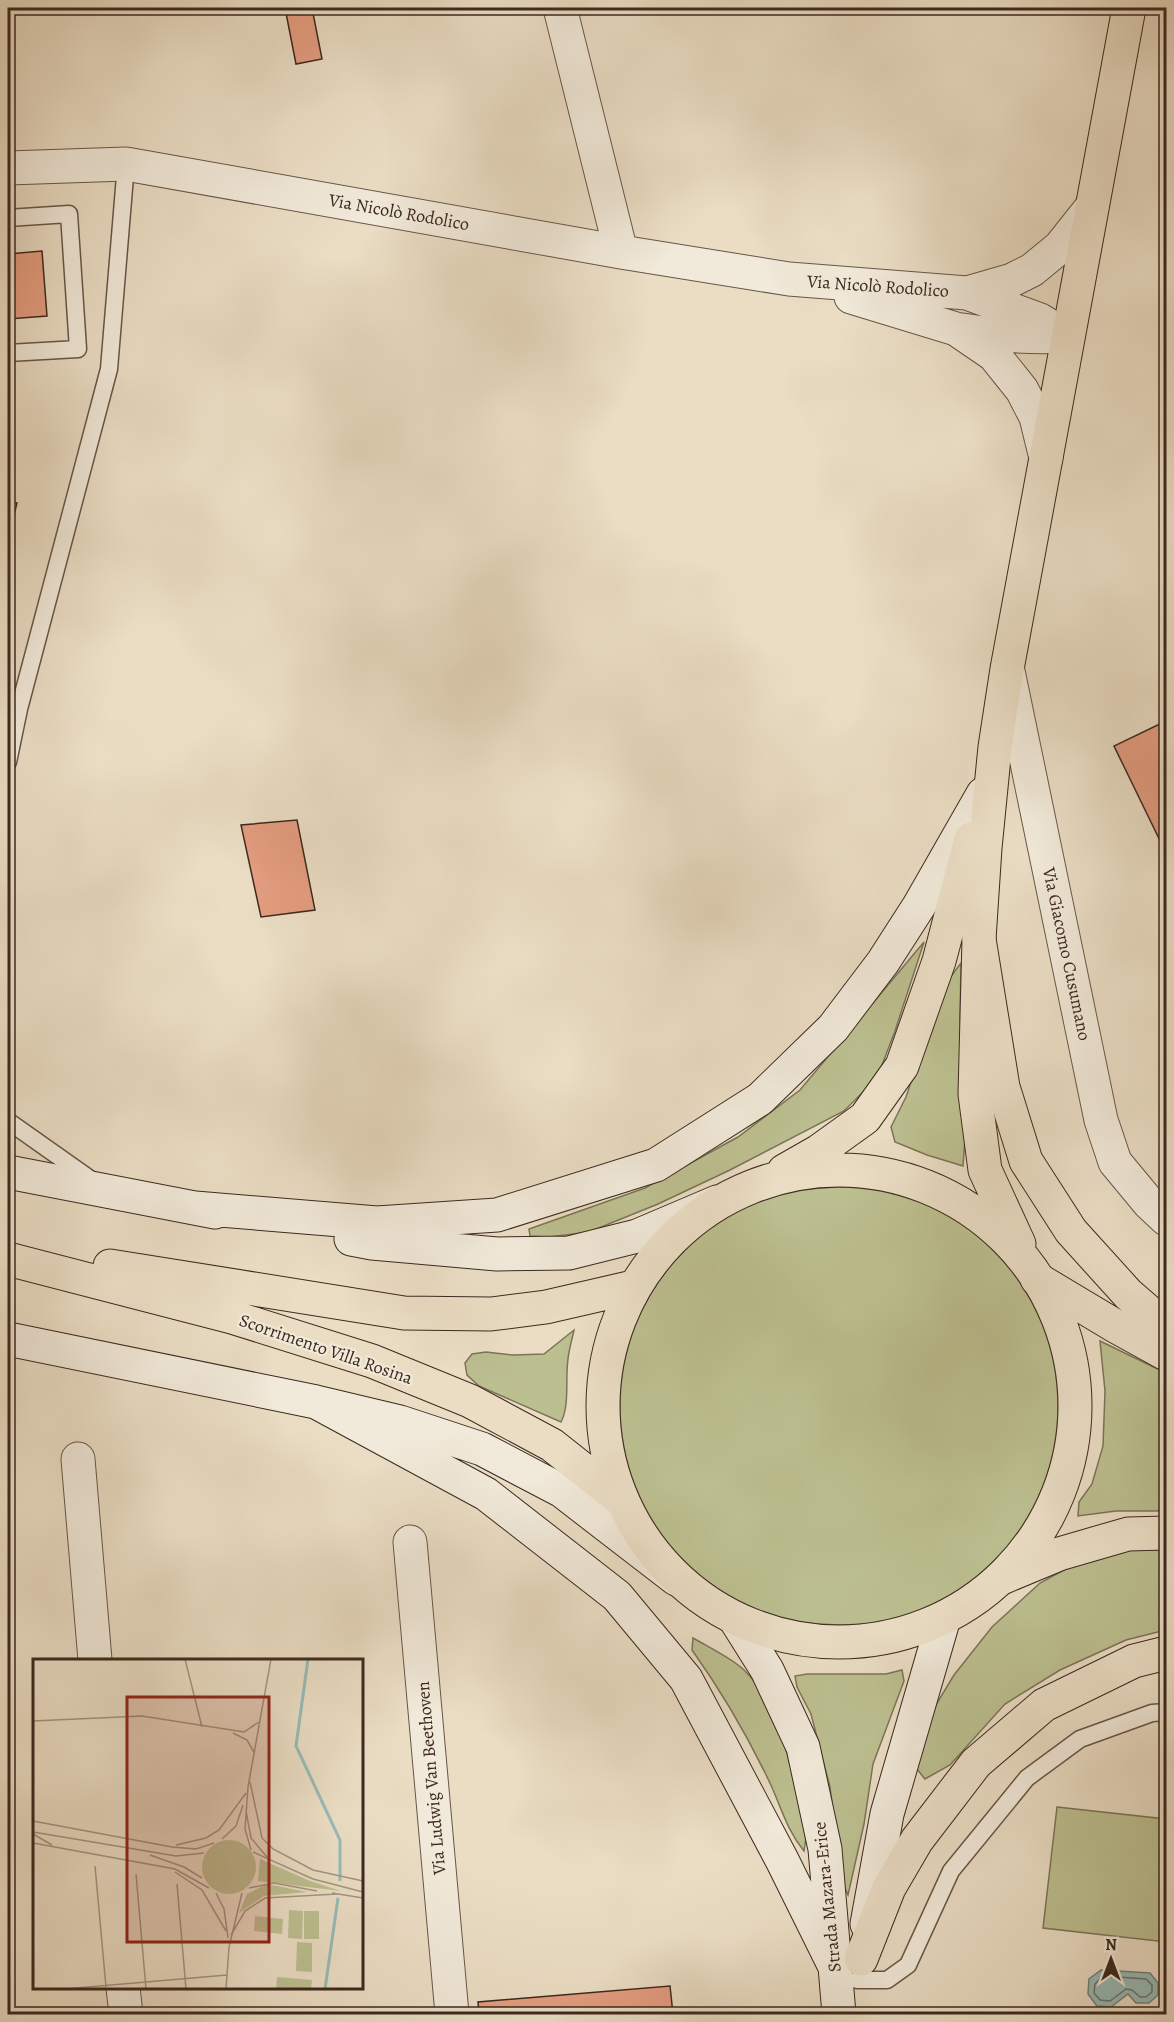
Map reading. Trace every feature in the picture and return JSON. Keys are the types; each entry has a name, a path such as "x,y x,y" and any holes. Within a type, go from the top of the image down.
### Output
{"main road":[{"path":"1004,1577 1046,1522 1071,1457 1076,1388 1061,1320 1032,1269 986,1170 975,1094 979,939 995,747 1007,669 1129,8"},
{"path":"995,747 939,961 902,1066 865,1118 819,1151 772,1178 717,1202 669,1239 633,1287 606,1354 602,1427 619,1498 643,1541 676,1579 735,1619 804,1640 876,1640 944,1618 1004,1577 1059,1554 1128,1534 1167,1533"},
{"path":"979,939 1003,1087 1026,1161 1071,1231 1128,1294 1167,1326"},
{"path":"772,1178 842,1168 911,1180 975,1211 1032,1269 1117,1327 1167,1354"},
{"name":"Scorrimento Villa Rosina","path":"8,1251 404,1313 490,1314 546,1307 633,1287"},
{"name":"Scorrimento Villa Rosina","path":"8,1259 232,1317 372,1361 470,1401 552,1445 619,1498"},
{"path":"851,1969 889,1888 912,1849 976,1762 1044,1705 1134,1661 1167,1653"}],"street":[{"path":"560,8 621,252"},
{"name":"Via Nicolò Rodolico","path":"8,168 126,164 621,252 789,279 967,293 1040,320 1068,336"},
{"name":"Via Nicolò Rodolico","path":"967,293 1012,280 1032,270 1060,247 1091,208"},
{"name":"Via Nicolò Rodolico","path":"789,279 956,329 1029,338 1068,336"},
{"name":"Via Nicolò Rodolico","path":"956,329 994,355 1022,390 1036,417 1046,458"},
{"name":"Via Giacomo Cusumano","path":"1007,669 1101,1120 1115,1162 1149,1203 1167,1219"},
{"path":"195,1208 377,1223 497,1215 656,1165 760,1099 833,1029 883,962 913,915 982,794"},
{"path":"8,1172 372,1243 497,1254 569,1253 637,1236 717,1202"},
{"path":"8,1339 316,1402 400,1422 482,1449 562,1491 676,1579"},
{"path":"316,1402 486,1494 616,1596 686,1679 782,1860 851,1969"},
{"path":"78,1459 95,1659"},
{"name":"Via Ludwig Van Beethoven","path":"410,1542 452,2014"},
{"name":"Strada Mazara-Erice","path":"839,2014 887,1814 944,1618"},
{"name":"Strada Mazara-Erice","path":"735,1619 767,1670 803,1748 851,1969 851,2014"},
{"path":"123,1989 126,2014"}],"lane":[{"path":"8,762 19,709 109,369 126,164"},
{"path":"8,218 69,214 78,349 8,353"},
{"path":"8,1121 108,1191"},
{"path":"851,1969 887,1980 908,1965 951,1870 1027,1778 1080,1739 1152,1713 1167,1712"}],"green space":[{"path":"924,942 877,1078 844,1111 730,1170 658,1204 589,1232 549,1237 530,1236 529,1229 645,1188 738,1137 800,1090"},
{"path":"961,963 960,1018 965,1138 963,1166 895,1142 891,1127 906,1097 943,987"},
{"path":"839,1187 882,1191 923,1204 961,1224 994,1251 1021,1284 1041,1322 1054,1363 1058,1406 1054,1449 1041,1490 1021,1528 994,1561 961,1588 923,1608 882,1621 839,1625 796,1621 755,1608 717,1588 684,1561 657,1528 637,1490 624,1449 620,1406 624,1363 637,1322 657,1284 684,1251 717,1224 755,1204 796,1191"},
{"path":"574,1330 567,1367 565,1408 561,1422 479,1386 467,1375 465,1363 472,1354 486,1352 513,1355 544,1354"},
{"path":"1100,1341 1166,1373 1166,1511 1116,1511 1078,1516 1079,1502 1092,1484 1103,1446 1105,1391"},
{"path":"1166,1548 1166,1630 1126,1640 1060,1670 1005,1704 950,1765 925,1779 917,1769 934,1708 954,1675 992,1627 1040,1583 1093,1554"},
{"path":"693,1638 744,1670 758,1686 769,1706 778,1726 792,1772 806,1838 804,1851 788,1826 769,1781 743,1730 692,1650"},
{"path":"902,1670 904,1681 873,1764 864,1824 848,1895 842,1882 830,1787 811,1714 797,1687 795,1676 886,1674"},
{"path":"1057,1807 1166,1819 1166,1942 1043,1928"}],"water":[{"path":"1101,1970 1150,1973 1158,1983 1158,1995 1149,2003 1136,2003 1128,1994 1111,2007 1097,2006 1088,1994 1089,1979"}],"building":[{"path":"8,8 10,8 14,71 8,72"},
{"path":"285,8 312,8 322,59 296,64"},
{"path":"42,251 47,316 8,319 8,254"},
{"path":"8,500 17,503 8,540"},
{"path":"1166,721 1166,853 1114,746"},
{"path":"297,820 315,910 261,917 241,825"},
{"path":"670,1986 673,2014 479,2014 478,2002"}]}
